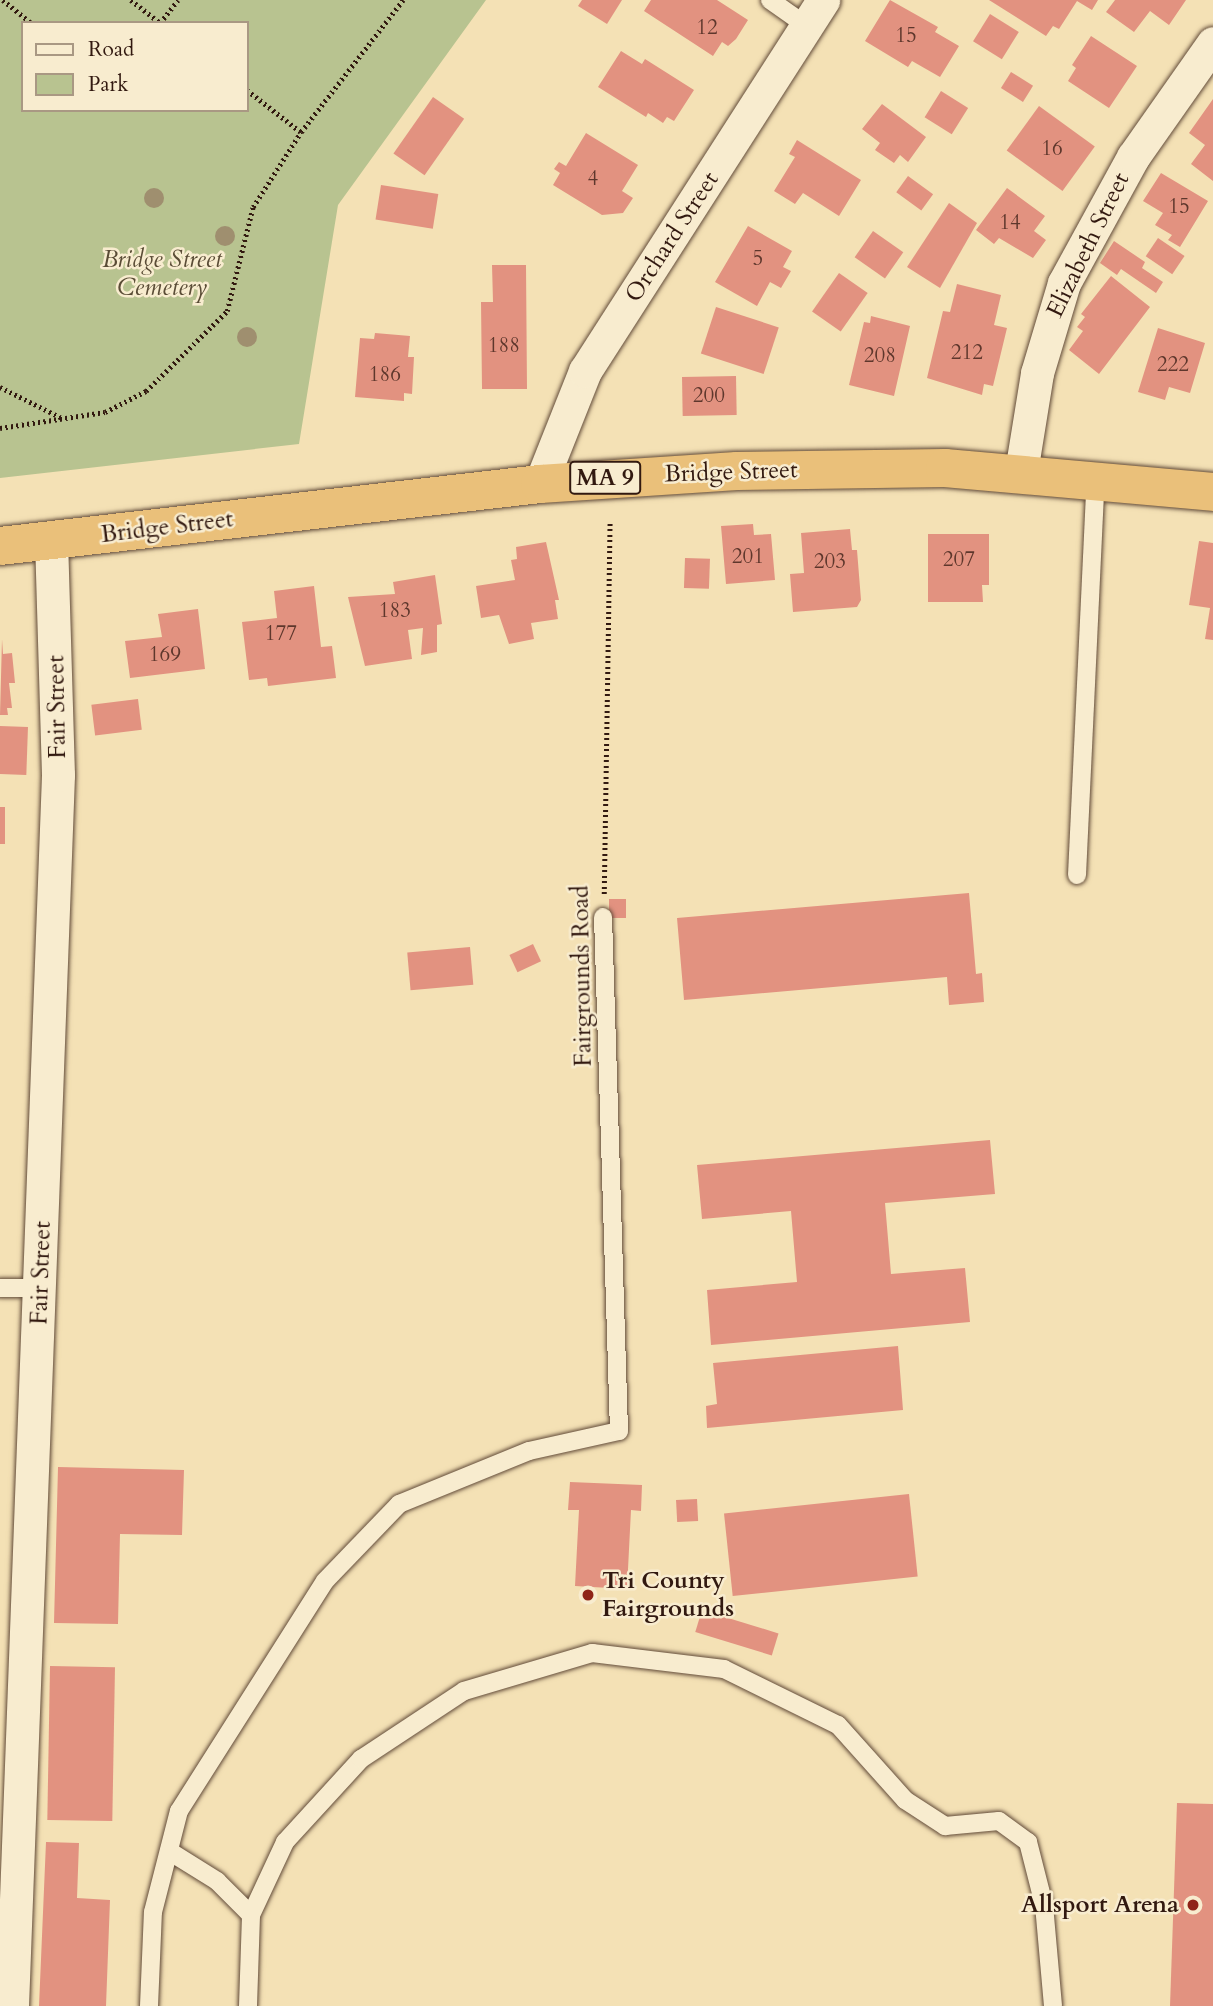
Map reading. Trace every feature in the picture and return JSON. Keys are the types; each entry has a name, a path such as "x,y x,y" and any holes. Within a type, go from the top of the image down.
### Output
{"highway":[{"name":"Bridge Street","path":"0,546 540,484 737,471 945,468 1096,478 1213,492"}],"street":[{"name":"Orchard Street","path":"540,484 585,371 815,13"},
{"name":"Elizabeth Street","path":"1021,472 1037,373 1065,283 1133,157 1213,43"},
{"name":"Fair Street","path":"12,2006 41,1288 58,775 51,540"}],"lane":[{"path":"770,0 815,13"},
{"path":"1077,875 1096,478"},
{"name":"Fairgrounds Road","path":"169,1851 179,1811 325,1581 399,1504 529,1451 619,1431 603,917"},
{"path":"0,1288 41,1288"},
{"path":"248,2006 251,1915 285,1842 360,1759 464,1691 592,1653 724,1669 838,1725 905,1800 945,1826 999,1821 1028,1842 1044,1905 1053,2006"},
{"path":"149,2006 153,1912 169,1851 217,1881 251,1915"}],"path":[{"path":"3,0 29,21"},
{"path":"131,0 157,21"},
{"path":"162,21 178,0"},
{"path":"0,428 105,412 146,391 227,311 253,206 301,132 403,0"},
{"path":"248,91 301,132"},
{"path":"0,387 64,419"},
{"name":"Fairgrounds Road","path":"603,917 610,520"}],"green space":[{"name":"Bridge Street Cemetery","path":"0,0 486,0 338,205 299,444 0,478"}],"building":[{"path":"582,0 622,0 607,24 578,6"},
{"path":"651,0 717,0 748,20 736,39 728,46 722,42 713,56 644,11"},
{"path":"890,0 938,27 935,32 959,46 940,77 912,61 908,67 865,41"},
{"path":"989,0 1098,0 1092,10 1077,1 1059,29 1053,26 1046,36"},
{"path":"1115,0 1186,0 1169,25 1150,11 1134,32 1106,12"},
{"path":"990,14 1019,32 1002,59 973,41"},
{"path":"1091,36 1137,66 1109,108 1068,81 1076,68 1072,65"},
{"path":"621,51 642,64 645,59 694,90 674,121 667,117 663,123 648,113 646,117 598,87"},
{"path":"1011,72 1033,86 1023,102 1001,88"},
{"path":"941,91 968,108 952,134 925,117"},
{"path":"433,97 464,119 425,175 393,154"},
{"path":"1213,99 1213,181 1191,164 1205,145 1189,133"},
{"path":"882,104 926,137 908,162 900,155 894,163 875,150 880,143 862,129"},
{"path":"1039,106 1095,147 1062,191 1007,150"},
{"path":"586,133 638,165 622,191 633,198 623,213 602,215 553,185 560,173 554,169 559,162 566,166"},
{"path":"797,140 861,180 839,216 803,193 795,204 774,191 795,157 789,154"},
{"path":"1161,173 1208,201 1180,247 1168,240 1172,235 1155,225 1163,213 1143,201"},
{"path":"908,176 933,194 921,210 896,192"},
{"path":"381,185 438,194 433,229 376,220"},
{"path":"1007,188 1045,216 1034,231 1046,240 1033,258 999,238 994,244 976,230"},
{"path":"949,203 977,223 940,288 907,267"},
{"path":"748,226 792,251 783,267 791,271 781,288 770,282 757,306 715,282"},
{"path":"873,231 903,252 885,278 855,257"},
{"path":"1158,238 1185,256 1172,274 1146,256"},
{"path":"1114,241 1145,262 1142,268 1163,282 1156,293 1121,269 1117,275 1100,263"},
{"path":"492,265 526,265 527,389 482,389 481,302 493,302"},
{"path":"839,273 868,293 841,332 812,312"},
{"path":"1111,276 1150,307 1099,374 1069,350 1083,331 1077,327 1085,317 1081,314"},
{"path":"957,284 1001,295 994,325 1007,328 993,386 984,384 982,395 927,378 943,311 950,312"},
{"path":"716,307 779,327 764,374 701,354"},
{"path":"871,316 910,326 894,396 849,385 864,322 870,323"},
{"path":"1158,328 1205,343 1190,393 1169,387 1165,400 1138,392"},
{"path":"375,333 410,336 408,357 414,357 412,394 404,393 404,401 355,397 360,338 374,339"},
{"path":"736,376 737,415 683,416 682,377"},
{"path":"753,524 754,535 771,534 775,580 726,584 721,526"},
{"path":"850,529 852,550 857,550 861,600 857,607 793,612 790,574 804,573 801,533"},
{"path":"928,534 989,534 989,585 982,585 983,602 928,602"},
{"path":"1199,541 1213,543 1213,640 1205,639 1210,608 1189,605"},
{"path":"546,542 559,600 555,600 558,619 531,623 534,639 509,644 499,615 481,618 476,586 515,580 511,560 517,559 516,547"},
{"path":"685,558 710,559 709,589 684,588"},
{"path":"435,575 442,624 437,625 437,652 421,655 423,628 408,630 412,659 365,666 348,597 395,594 393,582"},
{"path":"314,586 321,647 332,646 336,678 268,686 267,678 249,680 242,622 277,618 274,591"},
{"path":"198,609 205,669 130,678 125,641 162,637 158,614"},
{"path":"2,639 3,654 12,653 15,683 9,683 12,708 7,708 8,715 0,715"},
{"path":"138,699 142,730 95,735 91,705"},
{"path":"0,726 28,727 26,775 0,774"},
{"path":"0,807 5,807 5,844 0,844"},
{"path":"969,893 976,974 982,973 984,1002 949,1005 947,977 684,1000 677,918"},
{"path":"609,899 626,899 626,918 609,918"},
{"path":"533,944 541,961 517,972 509,955"},
{"path":"470,947 473,985 411,990 407,952"},
{"path":"990,1140 995,1194 885,1203 891,1274 965,1268 970,1322 711,1345 707,1290 797,1282 791,1211 702,1219 697,1165"},
{"path":"898,1346 903,1410 707,1428 706,1406 717,1404 713,1363"},
{"path":"58,1467 184,1470 182,1535 120,1534 118,1624 54,1623"},
{"path":"570,1482 642,1485 641,1511 631,1510 627,1589 575,1586 579,1510 568,1510"},
{"path":"909,1494 918,1577 733,1596 724,1513"},
{"path":"697,1499 698,1521 677,1522 676,1500"},
{"path":"702,1610 779,1633 772,1655 695,1632"},
{"path":"50,1666 115,1667 112,1821 47,1820"},
{"name":"Allsport Arena","path":"1177,1803 1213,1804 1213,2006 1170,2006"},
{"path":"46,1842 79,1843 77,1898 110,1900 106,2006 39,2006"}],"place":[{"name":"Tri County Fairgrounds","path":"588,1595"},
{"name":"Allsport Arena","path":"1193,1905"}]}
